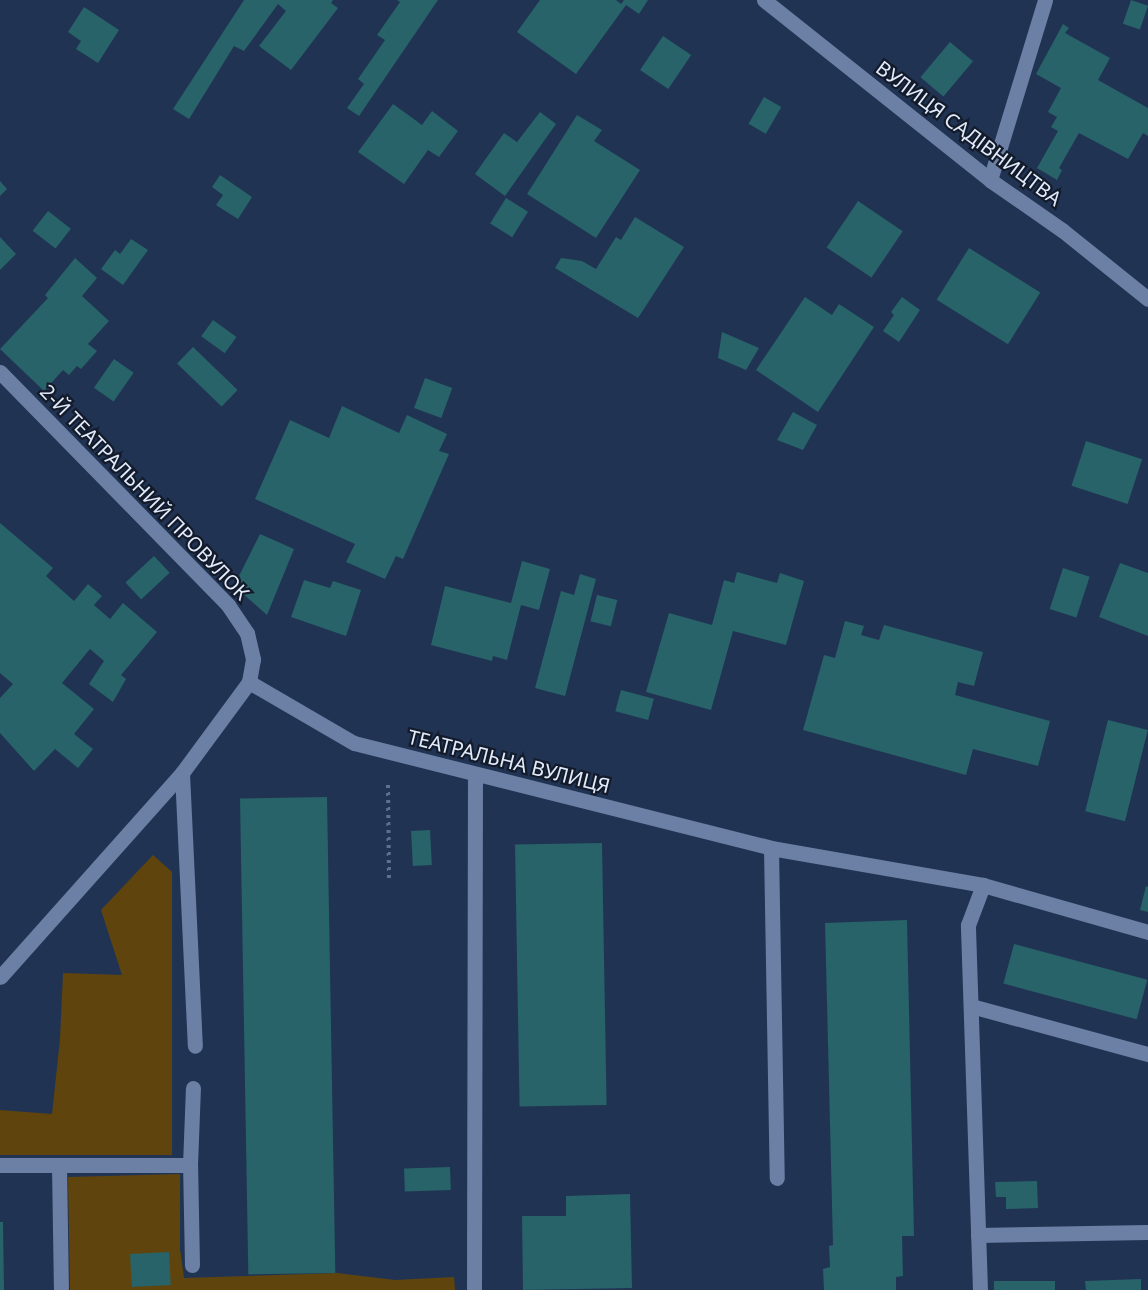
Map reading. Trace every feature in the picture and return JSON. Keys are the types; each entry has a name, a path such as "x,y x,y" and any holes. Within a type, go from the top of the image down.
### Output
{"street":[{"name":"ВУЛИЦЯ САДІВНИЦТВА","path":"764,0 990,180 1062,230 1148,299"},
{"path":"990,180 1045,0"},
{"name":"2-Й ТЕАТРАЛЬНИЙ ПРОВУЛОК","path":"0,372 228,605 247,633 253,659 249,682"},
{"path":"2,971 182,772 249,682"},
{"name":"ТЕАТРАЛЬНА ВУЛИЦЯ","path":"249,682 354,743 771,848 983,885 1148,932"},
{"path":"182,772 195,1046"},
{"path":"474,1290 476,775"},
{"path":"771,848 777,1178"},
{"path":"980,1290 968,925 983,885"},
{"path":"971,1006 1148,1054"},
{"path":"192,1265 190,1165 193,1088"},
{"path":"0,1165 190,1165"},
{"path":"58,1166 61,1290"},
{"path":"978,1235 1148,1232"}],"path":[{"path":"388,752 389,882"}],"shaded area":[{"path":"153,855 172,872 172,1155 0,1155 0,1110 52,1114 60,1039 63,973 122,975 101,910"},
{"path":"180,1174 180,1249 184,1278 337,1273 395,1280 454,1277 455,1290 70,1290 68,1177"}],"building":[{"path":"244,0 333,0 331,3 338,8 291,70 259,46 286,11 278,4 244,51 234,46 189,119 173,109"},
{"path":"397,0 438,0 359,116 347,108 364,84 358,79 385,40 377,35 400,2"},
{"path":"540,0 616,0 621,4 624,0 648,0 639,14 626,5 576,74 517,32"},
{"path":"1131,0 1148,6 1140,29 1123,24"},
{"path":"84,7 119,30 98,63 76,49 81,41 68,32"},
{"path":"1063,24 1069,28 1065,33 1110,58 1098,80 1148,108 1148,136 1143,133 1128,159 1079,133 1059,168 1062,170 1057,180 1037,168 1058,131 1051,127 1057,117 1048,112 1061,88 1036,74"},
{"path":"663,36 691,55 668,89 640,70"},
{"path":"950,42 973,61 943,97 920,77"},
{"path":"764,97 781,107 766,134 748,124"},
{"path":"393,104 422,125 432,111 458,131 439,157 428,150 404,184 358,152"},
{"path":"540,112 556,124 505,196 475,174 504,133 517,142"},
{"path":"577,115 602,130 594,141 640,170 596,238 527,194"},
{"path":"220,175 252,197 238,219 216,205 223,195 212,187"},
{"path":"0,181 7,189 0,196"},
{"path":"506,198 528,212 512,237 490,223"},
{"path":"858,201 903,231 871,278 827,247"},
{"path":"48,211 71,229 55,249 33,231"},
{"path":"635,217 684,247 638,318 555,268 561,258 582,261 596,269 616,237 621,240"},
{"path":"0,237 16,254 0,270"},
{"path":"131,239 148,250 123,285 101,269 115,250 120,254"},
{"path":"969,248 1040,293 1008,344 937,300"},
{"path":"75,258 97,278 82,296 109,321 88,344 97,351 81,369 77,366 69,375 63,370 44,391 0,349 48,298 45,295"},
{"path":"805,297 832,315 839,304 874,327 818,412 756,370"},
{"path":"902,297 920,310 899,342 883,331 894,315 891,312"},
{"path":"213,320 236,337 225,353 201,336"},
{"path":"722,332 759,348 746,370 718,358"},
{"path":"193,347 238,390 222,407 177,364"},
{"path":"114,359 134,373 114,401 94,388"},
{"path":"425,378 452,388 441,418 414,408"},
{"path":"342,406 399,433 407,415 447,434 439,451 449,454 403,559 396,556 385,579 346,562 355,544 255,499 290,420 329,438"},
{"path":"793,412 817,425 803,450 777,440"},
{"path":"1086,441 1142,459 1128,504 1071,486"},
{"path":"0,523 53,568 46,576 74,601 88,584 102,596 94,605 110,619 123,603 157,632 121,675 126,679 113,702 89,684 104,661 90,649 62,683 94,709 74,734 93,749 78,768 55,749 34,771 0,733 0,698 13,684 0,673"},
{"path":"260,534 294,549 267,615 234,586"},
{"path":"154,556 170,573 141,599 125,583"},
{"path":"522,561 550,569 539,610 521,605 507,660 493,656 492,661 431,645 445,586 511,603"},
{"path":"1120,563 1148,573 1148,636 1099,617"},
{"path":"1063,568 1090,577 1076,618 1050,609"},
{"path":"737,572 777,583 780,573 804,581 786,645 733,631 711,710 646,692 669,613 712,625 724,580 734,583"},
{"path":"580,574 596,579 565,696 535,688 561,591 574,595"},
{"path":"304,580 330,588 333,581 361,590 346,636 291,617"},
{"path":"597,595 617,600 611,626 590,621"},
{"path":"845,621 864,626 861,635 879,640 884,625 983,652 974,686 958,682 955,695 1050,721 1038,766 973,749 966,775 803,730 824,655 835,658"},
{"path":"621,690 654,699 648,720 615,711"},
{"path":"1108,720 1148,730 1125,821 1085,811"},
{"path":"327,797 335,1273 248,1274 240,799"},
{"path":"430,830 432,865 413,866 411,831"},
{"path":"602,843 607,1105 520,1106 515,845"},
{"path":"1146,886 1148,887 1148,912 1140,910"},
{"path":"907,920 914,1236 902,1236 903,1276 896,1277 896,1290 824,1290 823,1269 830,1267 829,1246 833,1245 825,923"},
{"path":"1014,944 1147,980 1137,1019 1003,984"},
{"path":"450,1167 451,1190 405,1192 404,1169"},
{"path":"1037,1181 1038,1208 1006,1209 1006,1197 996,1197 995,1182"},
{"path":"630,1194 632,1288 523,1290 522,1216 566,1216 566,1196"},
{"path":"0,1222 3,1222 4,1290 0,1290"},
{"path":"169,1252 171,1285 132,1287 130,1254"},
{"path":"1141,1279 1141,1290 1086,1290 1085,1281"},
{"path":"994,1281 1055,1281 1055,1290 994,1290"}]}
